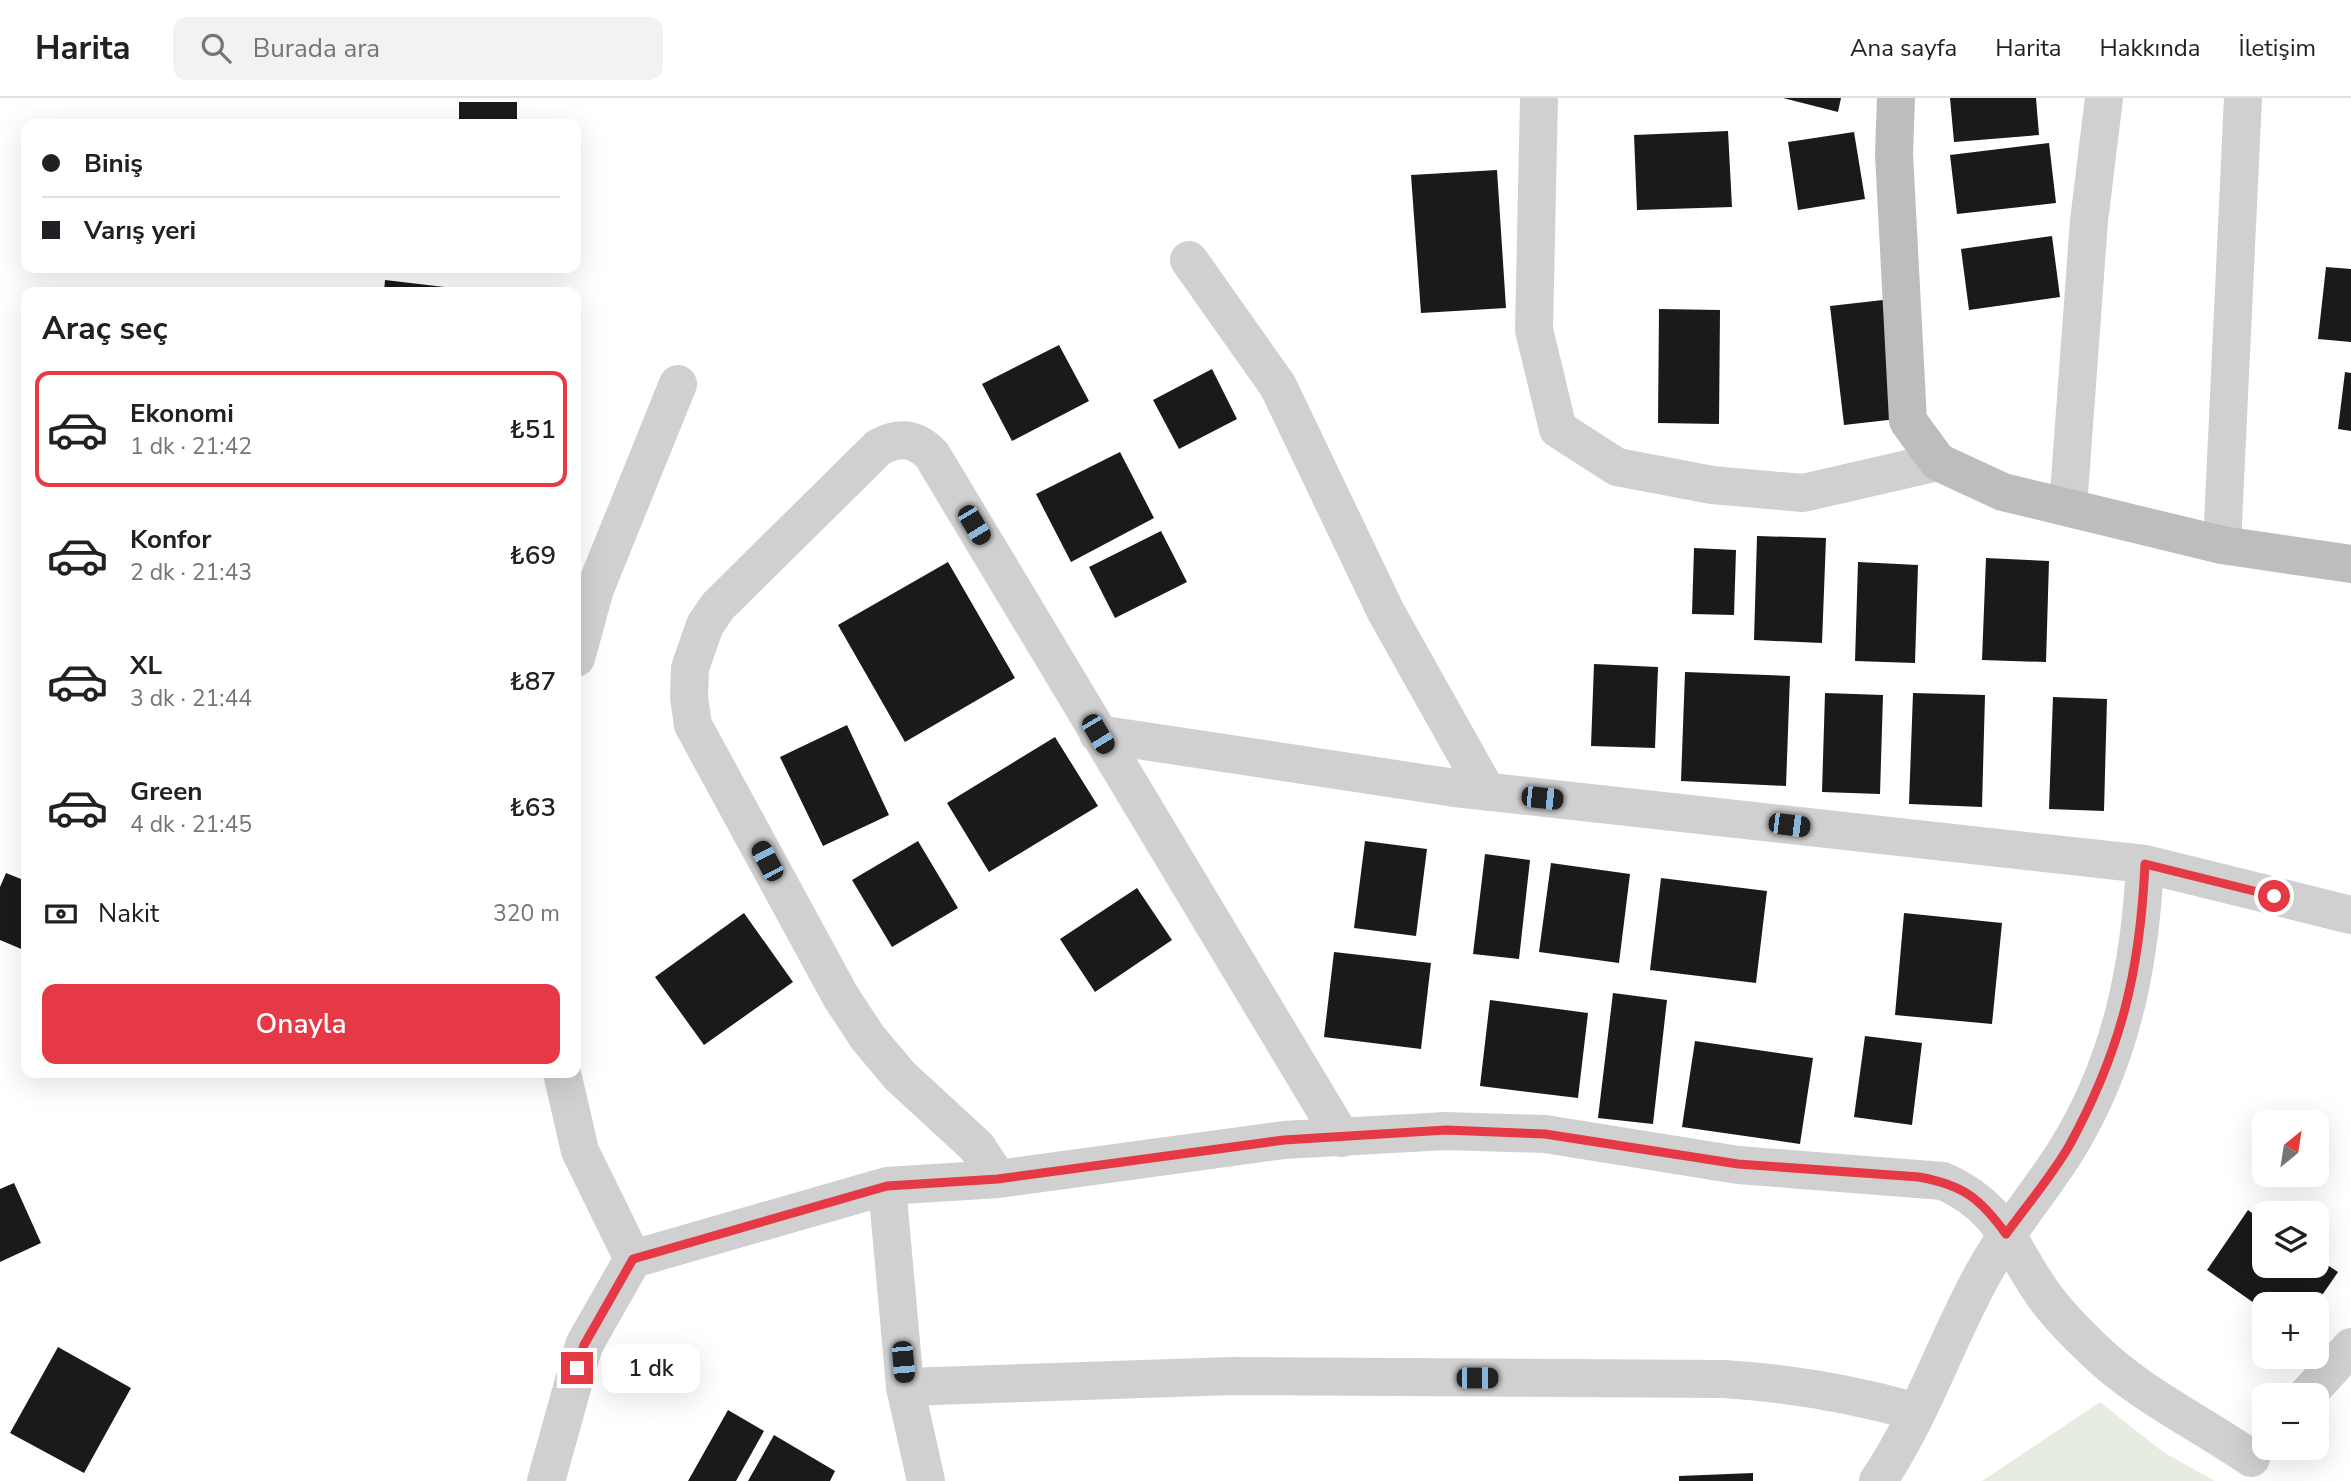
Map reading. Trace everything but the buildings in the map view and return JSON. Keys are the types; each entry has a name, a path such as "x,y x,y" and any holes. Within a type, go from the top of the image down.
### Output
{"street":[{"path":"1539,98 1534,330 1558,429 1617,467 1712,485 1803,493 1938,463"},
{"path":"1896,98 1894,154 1908,421 1938,463 2003,492 2068,508 2222,545 2351,564"},
{"path":"2068,508 2089,221 2104,98"},
{"path":"2222,545 2243,98"},
{"path":"1189,260 1278,386 1385,612 1487,792"},
{"path":"581,640 595,589 678,384"},
{"path":"998,1179 977,1147 900,1076 868,1038 841,997 693,725 689,697 690,668 696,646 718,606 879,447 903,439 914,441 932,455 1342,1138"},
{"path":"1098,734 1487,792 2145,864 2351,915"},
{"path":"1878,1481 1917,1412 1983,1274 2006,1234 2067,1149 2103,1078 2135,976 2142,928 2145,864"},
{"path":"563,1078 580,1151 633,1259"},
{"path":"546,1481 584,1345 633,1259 887,1186 998,1179 1284,1140 1446,1130 1545,1134 1738,1164 1943,1181 1986,1206 2045,1296 2096,1353 2125,1377 2252,1454"},
{"path":"887,1186 905,1387 926,1481"},
{"path":"2318,1383 2351,1347"},
{"path":"905,1387 1232,1376 1723,1379 1777,1382 1832,1391 1917,1412"}],"shaded area":[{"path":"2100,1402 2163,1452 2215,1481 1982,1481"}],"route":[{"path":"577,1368 584,1345 633,1259 887,1186 998,1179 1284,1140 1446,1130 1545,1134 1738,1164 1919,1177 1943,1181 1966,1192 1986,1206 2006,1234 2067,1149 2103,1078 2123,1023 2135,976 2142,928 2145,864 2274,896"}]}
